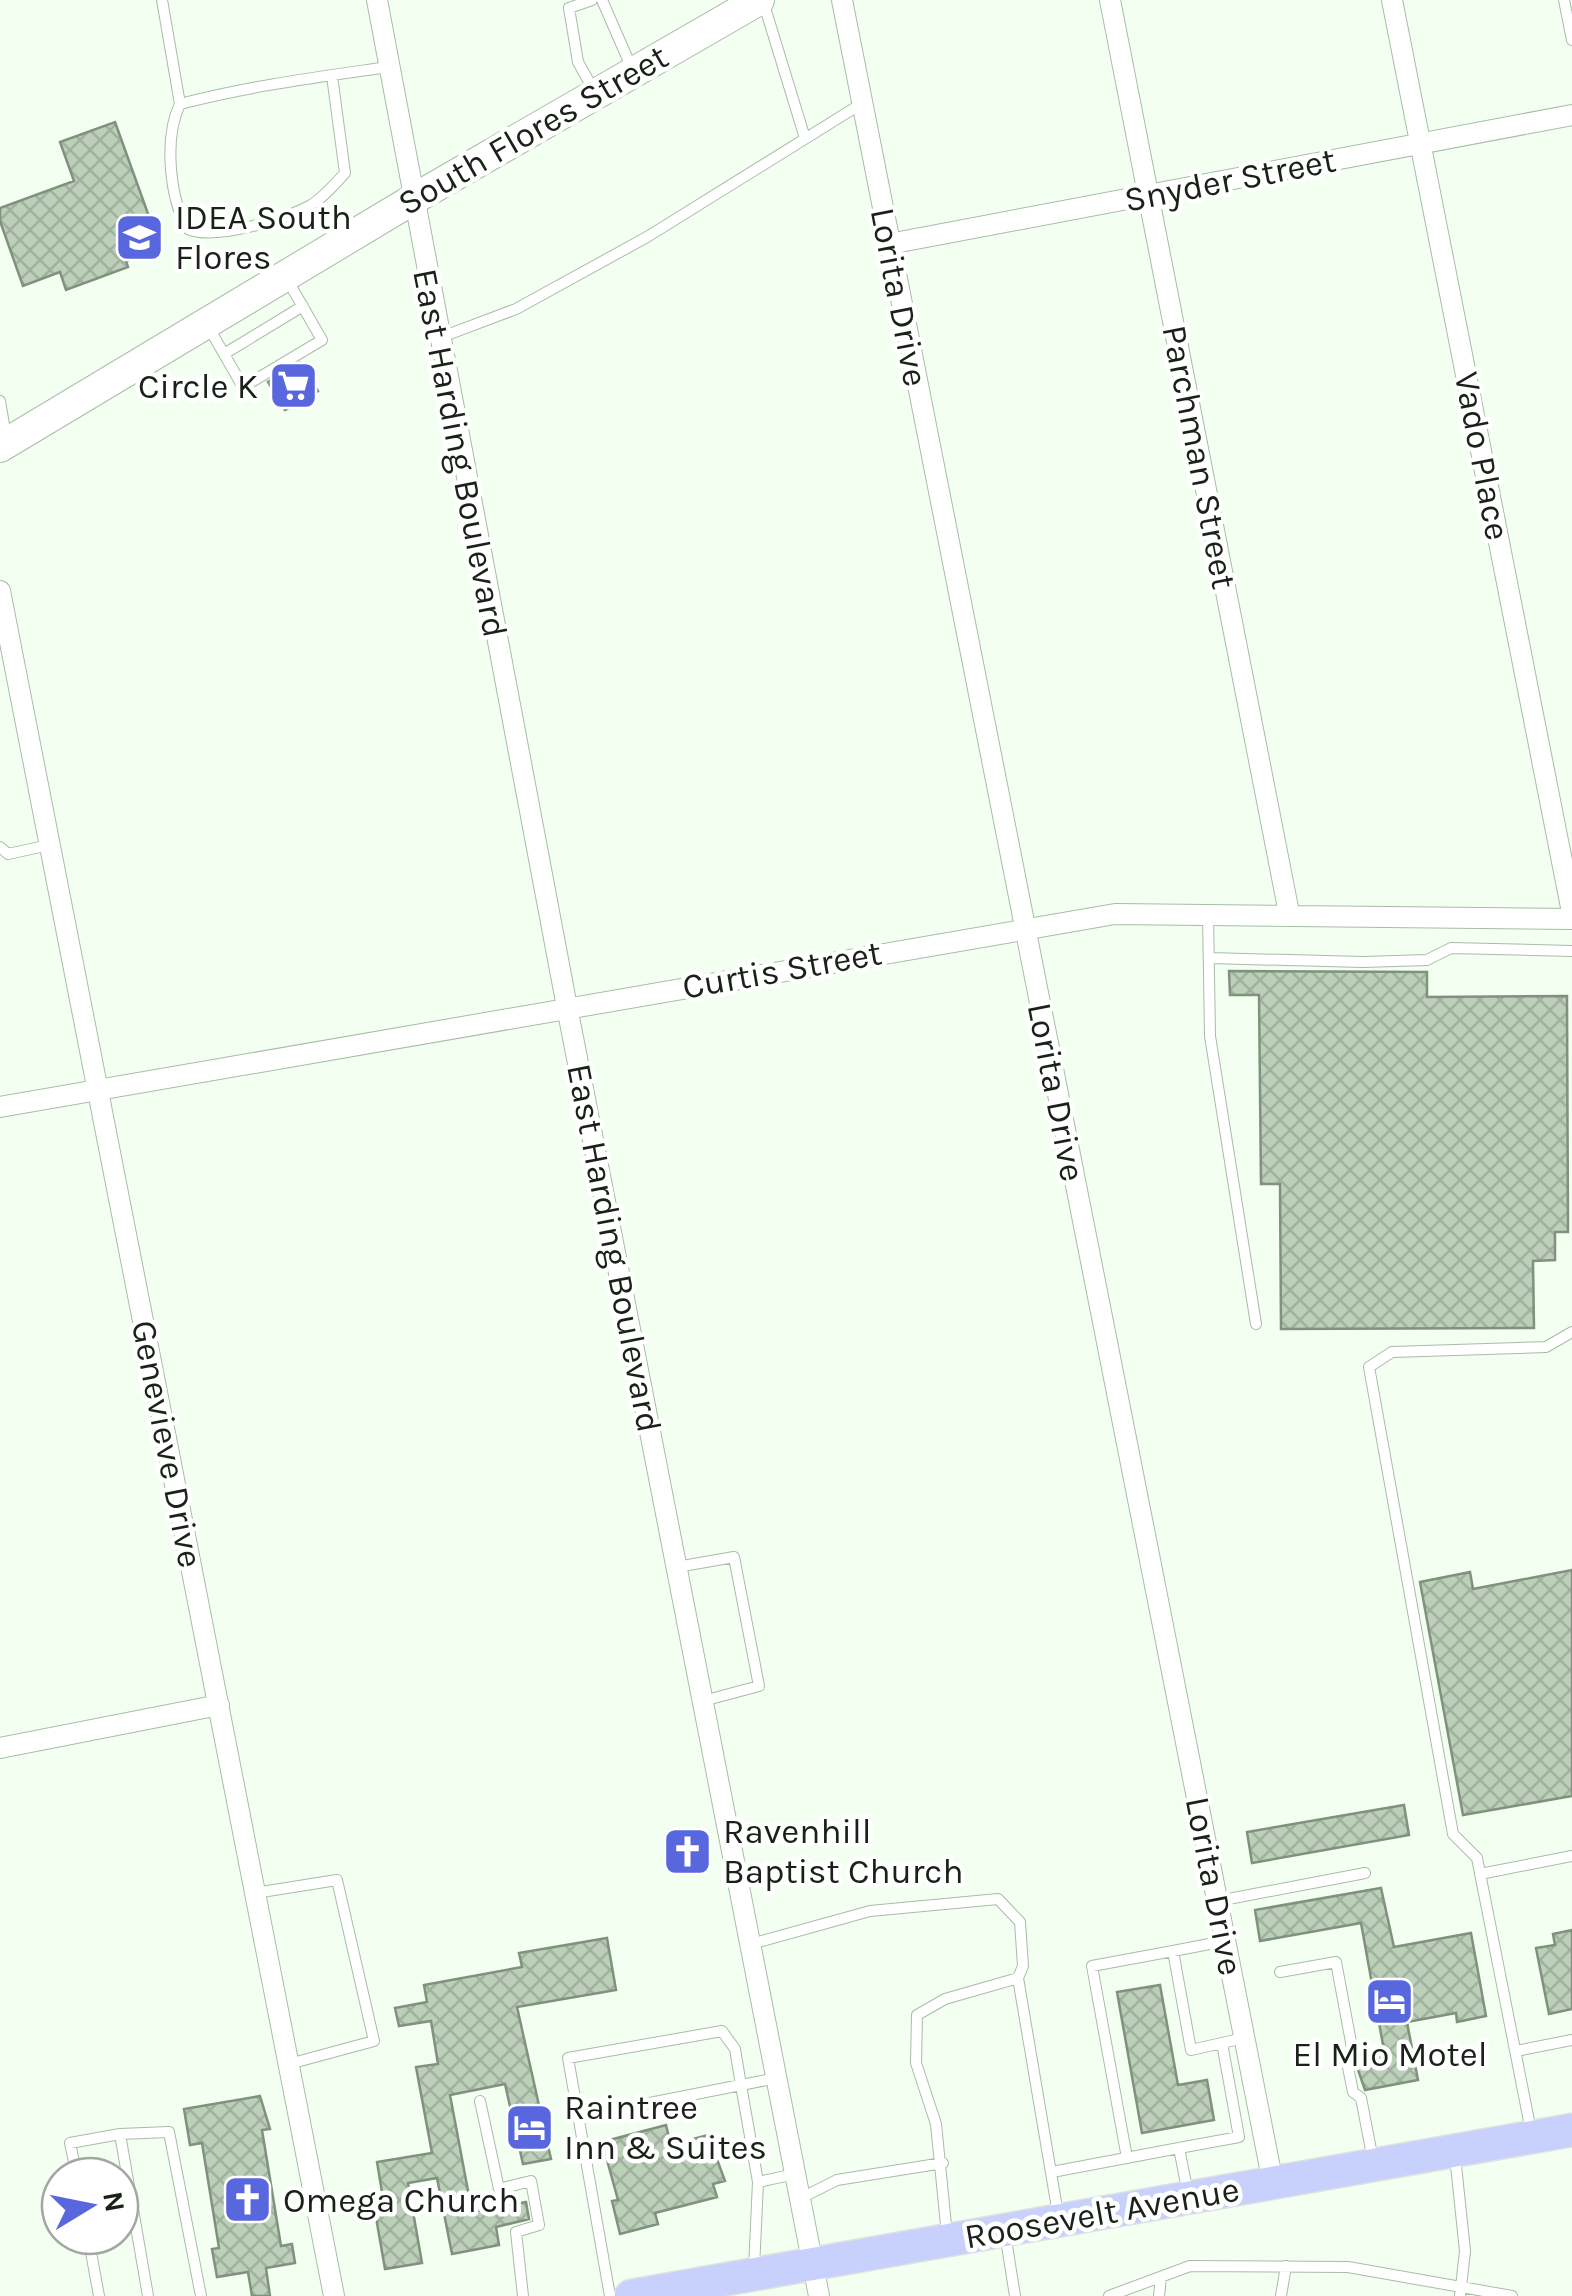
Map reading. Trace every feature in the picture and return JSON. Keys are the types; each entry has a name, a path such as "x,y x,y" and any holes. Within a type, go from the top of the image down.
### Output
{"main road":[{"name":"South Flores Street","path":"4,444 412,200 761,0"},
{"name":"Roosevelt Avenue","path":"631,2296 754,2274 816,2280 947,2240 1572,2130"}],"street":[{"name":"East Harding Boulevard","path":"376,0 566,1007 816,2280"},
{"name":"Lorita Drive","path":"842,0 1273,2182"},
{"name":"Parchman Street","path":"1110,0 1289,914"},
{"name":"Vado Place","path":"1392,0 1572,915"},
{"name":"Snyder Street","path":"889,244 1572,115"},
{"name":"Genevieve Drive","path":"0,591 3,622 334,2296"},
{"name":"Curtis Street","path":"0,1107 1115,914 1572,915"},
{"path":"0,1748 219,1706"}],"lane":[{"path":"162,0 180,104 170,124 172,157 182,218 188,229 212,232 279,220 313,204 346,173 332,76"},
{"path":"592,0 570,8 578,62 596,94"},
{"path":"602,0 634,72"},
{"path":"761,0 804,135"},
{"path":"1564,0 1572,40"},
{"path":"180,104 388,67"},
{"path":"438,338 516,310 730,188 804,135 861,104"},
{"path":"206,323 244,387 322,340 285,276"},
{"path":"224,354 303,306"},
{"path":"0,402 4,444"},
{"path":"0,847 8,854 49,844"},
{"path":"1208,912 1210,1036 1256,1324"},
{"path":"1208,958 1363,962 1427,960 1451,948 1572,951"},
{"path":"1532,2137 1477,1858 1453,1834 1369,1368 1392,1352 1546,1347 1572,1332"},
{"path":"677,1567 734,1557 759,1686 704,1701"},
{"path":"1480,1874 1572,1856"},
{"path":"1217,1901 1365,1873"},
{"path":"255,1893 338,1880 374,2041 289,2064"},
{"path":"751,1944 870,1910 998,1899 1020,1922 1023,1966 1018,1978 1059,2220"},
{"path":"1127,2158 1092,1966 1225,1941"},
{"path":"1172,1952 1191,2050 1244,2038"},
{"path":"1280,1972 1336,1962 1358,2056 1347,2062 1353,2092 1364,2094 1374,2165"},
{"path":"947,2240 943,2163 936,2124 916,2063 916,2015 945,1999 1018,1978"},
{"path":"610,2296 568,2058 722,2031 735,2049 758,2182 754,2274"},
{"path":"1516,2051 1572,2040"},
{"path":"1052,2172 1240,2137 1222,2043"},
{"path":"579,2117 778,2078"},
{"path":"480,2100 499,2189 531,2181 539,2225 516,2232 523,2296"},
{"path":"73,2156 70,2143 120,2134 169,2132 201,2296"},
{"path":"120,2134 148,2296"},
{"path":"1179,2148 1188,2198"},
{"path":"1455,2150 1465,2251 1460,2291"},
{"path":"801,2198 838,2180 943,2163"},
{"path":"758,2182 796,2174"},
{"path":"1004,2230 1015,2296"},
{"path":"91,2256 98,2296"},
{"path":"1109,2296 1190,2266 1286,2266 1348,2267 1460,2291 1512,2296"},
{"path":"1281,2296 1286,2266"},
{"path":"1158,2296 1161,2277"}],"building":[{"path":"115,122 156,236 133,244 138,257 126,261 128,267 66,290 60,272 23,286 0,221 0,208 74,181 60,142"},
{"name":"Circle K","path":"300,363 318,391 285,410 268,382"},
{"path":"1229,971 1427,972 1427,997 1567,996 1568,1232 1555,1232 1555,1260 1533,1261 1534,1328 1281,1329 1280,1184 1261,1184 1259,995 1230,995"},
{"path":"1572,1570 1572,1796 1463,1815 1420,1582 1470,1572 1473,1589"},
{"path":"1404,1805 1409,1835 1252,1863 1247,1832"},
{"path":"1381,1888 1394,1947 1471,1933 1486,2016 1457,2022 1456,2013 1407,2022 1418,2080 1365,2090 1356,2064 1385,2056 1361,1923 1260,1941 1255,1910"},
{"path":"1572,1930 1572,2009 1549,2014 1536,1948 1555,1945 1553,1934"},
{"path":"607,1938 616,1990 517,2007 551,2159 523,2164 505,2084 450,2095 472,2212 526,2202 529,2219 496,2227 499,2245 452,2254 437,2178 408,2183 422,2263 385,2269 373,2200 383,2198 377,2162 432,2153 416,2067 438,2064 431,2021 399,2026 395,2008 427,2002 424,1985 522,1967 519,1953"},
{"path":"1160,1985 1178,2085 1207,2080 1214,2120 1142,2133 1117,1992"},
{"path":"260,2096 270,2129 262,2130 281,2246 292,2244 295,2263 266,2268 270,2296 252,2296 248,2272 217,2277 212,2249 219,2248 202,2143 190,2145 184,2109"},
{"path":"666,2125 671,2145 708,2135 725,2181 713,2184 717,2197 655,2213 658,2224 620,2234 612,2201 618,2200 602,2142"}],"place":[{"name":"IDEA South Flores","path":"140,237"},
{"name":"Circle K","path":"293,386"},
{"name":"Ravenhill Baptist Church","path":"688,1851"},
{"name":"El Mio Motel","path":"1390,2002"},
{"name":"Raintree Inn & Suites","path":"529,2127"},
{"name":"Omega Church","path":"248,2200"}]}
